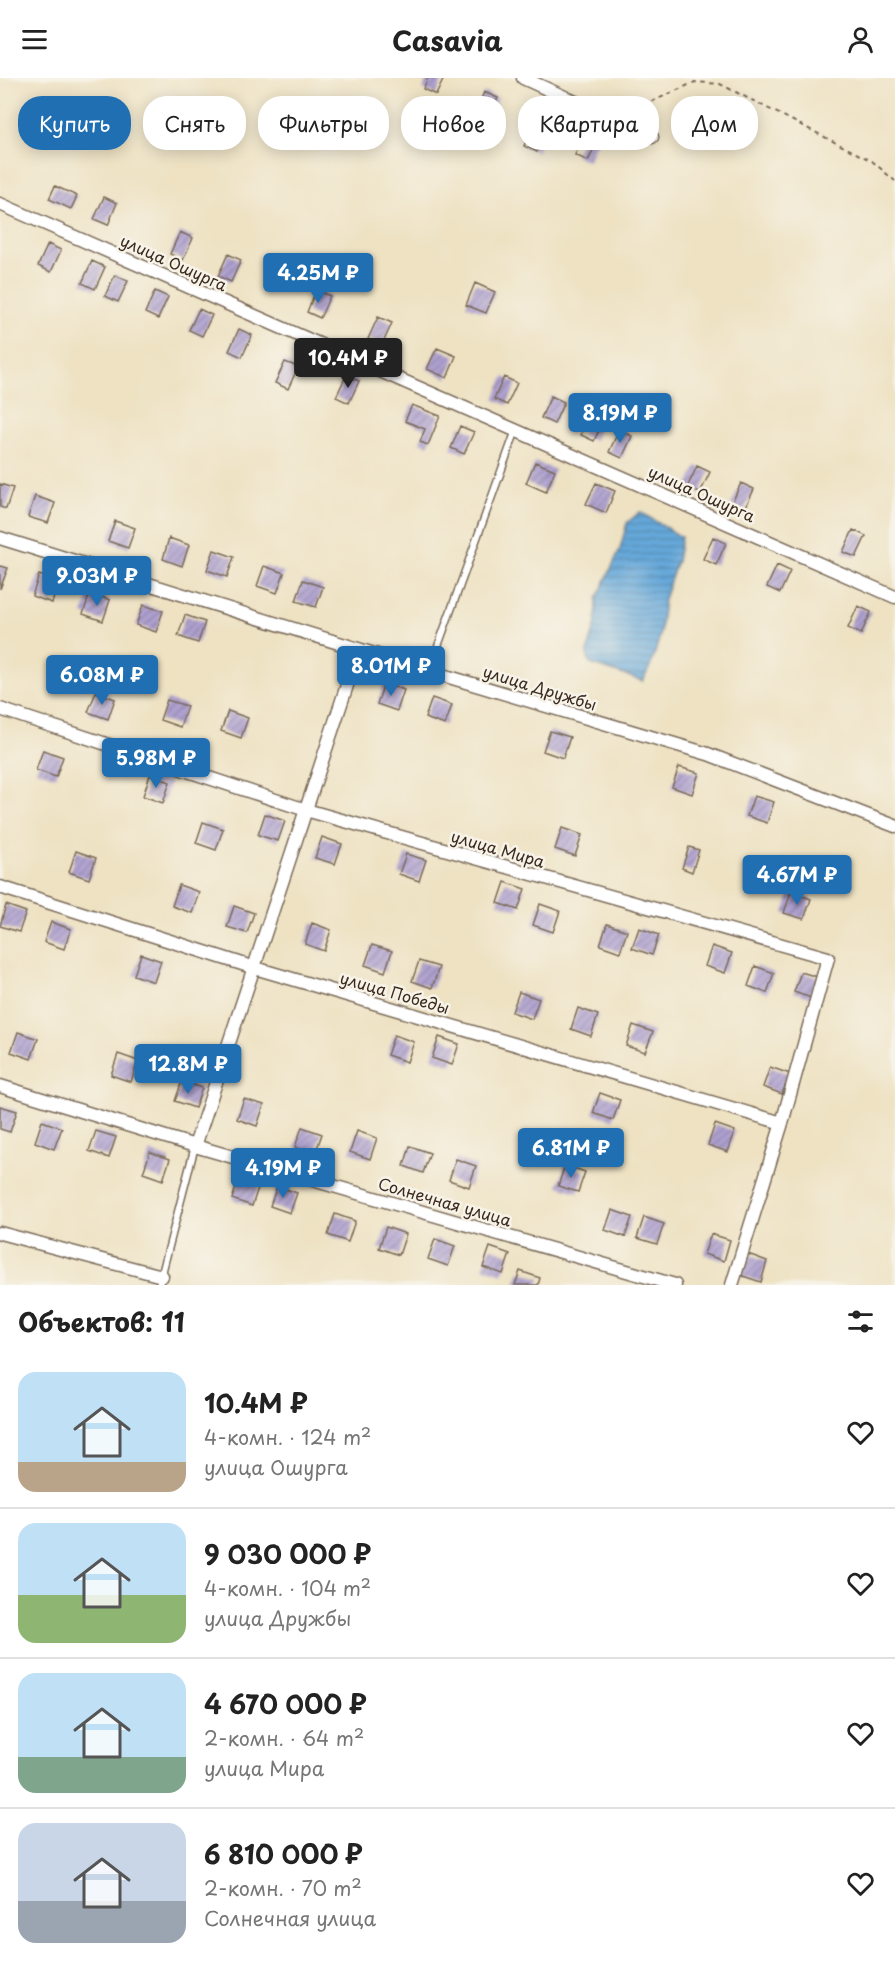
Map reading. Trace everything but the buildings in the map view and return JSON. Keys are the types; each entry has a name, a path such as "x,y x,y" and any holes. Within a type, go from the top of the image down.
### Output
{"street":[{"path":"523,78 563,96"},
{"name":"улица Ошурга","path":"0,204 895,597"},
{"name":"улица Дружбы","path":"0,538 429,671 708,754 895,826"},
{"path":"195,1146 359,649"},
{"name":"улица Мира","path":"0,709 306,810 828,958 782,1123"},
{"name":"улица Победы","path":"0,887 255,968 782,1123"},
{"name":"Солнечная улица","path":"0,1086 195,1146 675,1285"},
{"path":"732,1285 782,1123"},
{"path":"0,1233 161,1280"}],"lane":[{"path":"429,671 516,429"},
{"path":"161,1280 195,1146"}],"path":[{"path":"659,98 695,82 720,84 873,161 895,181"}],"water":[{"path":"640,512 681,537 677,561 664,599 660,636 643,681 590,664 587,654 596,622 597,599 620,549 627,523"}]}
